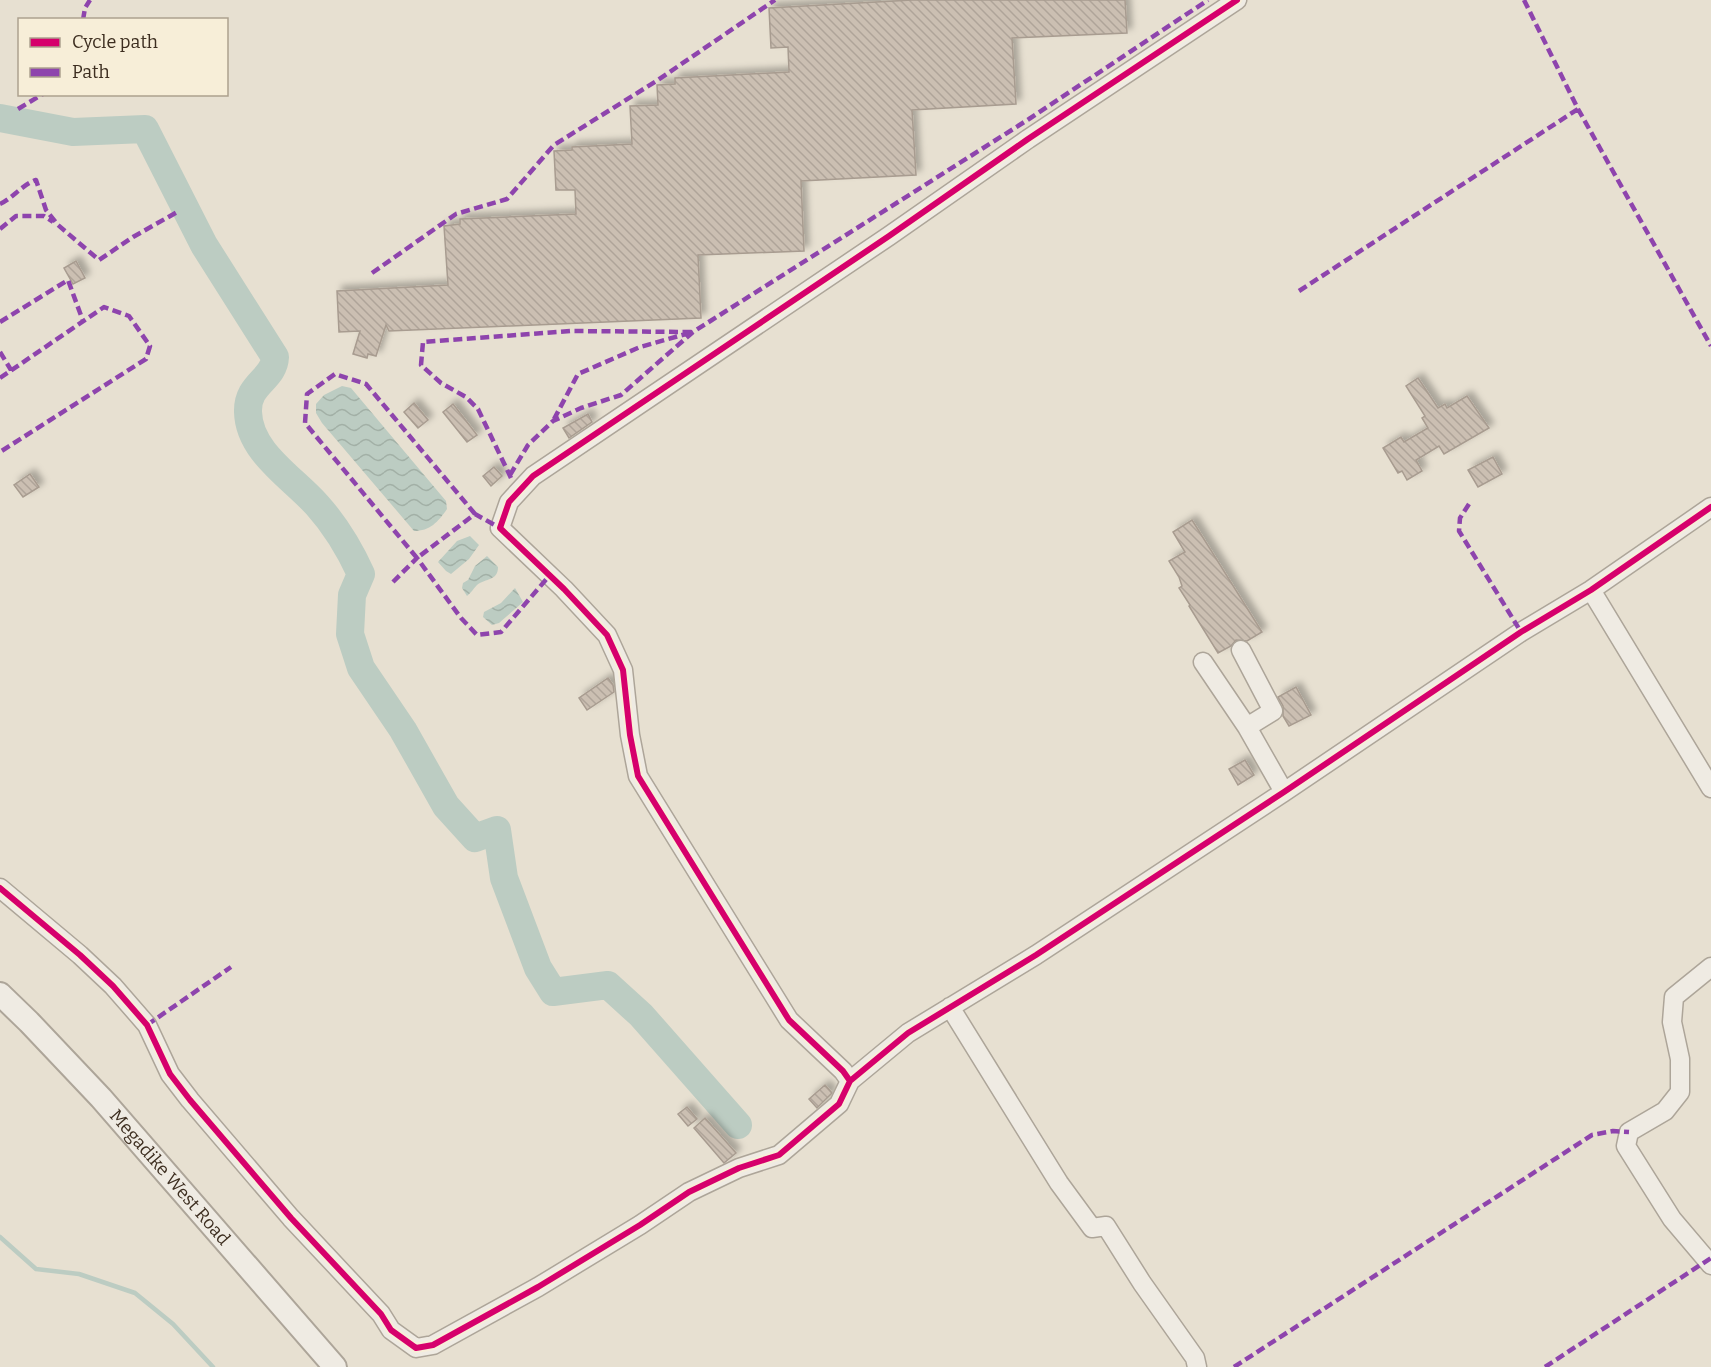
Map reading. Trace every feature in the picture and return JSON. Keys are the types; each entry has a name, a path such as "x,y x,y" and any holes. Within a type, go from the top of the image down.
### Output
{"street":[{"path":"850,1081 843,1071 789,1020 638,776 630,735 623,670 607,635 550,575 500,528 509,502 533,476 889,236 1037,133 1237,0"},
{"path":"0,888 113,986 147,1025 170,1074 197,1108 291,1218 381,1314 391,1330 416,1348 433,1345 538,1287 640,1225 689,1192 739,1168 779,1155 839,1104 850,1081 908,1033 1036,956 1521,632 1592,590 1711,507"},
{"path":"1592,590 1711,788"},
{"path":"1241,650 1273,711 1247,727"},
{"path":"1203,662 1247,727 1284,792"},
{"path":"1711,967 1674,997 1672,1022 1680,1059 1680,1092 1665,1112 1629,1132 1626,1146 1671,1219 1711,1265"},
{"name":"Megadike West Road","path":"0,994 101,1098 335,1367"},
{"path":"950,1007 1059,1183 1092,1228 1106,1226 1142,1283 1195,1358 1197,1367"}],"water":[{"path":"342,386 351,388 446,501 447,509 437,522 420,531 414,531 322,423 316,413 316,404 324,395"},
{"path":"470,536 479,545 469,559 451,574 438,562 457,541"},
{"path":"487,556 498,567 496,575 477,585 467,596 462,588 463,583 468,580 475,566"},
{"path":"515,588 523,602 499,623 492,625 483,617 484,612 501,603"}],"building":[{"path":"912,0 1125,0 1127,33 1012,38 1016,104 912,110 916,175 801,181 804,251 698,255 701,318 389,331 386,325 376,356 368,354 367,358 353,354 360,331 339,332 337,291 448,285 444,226 460,224 460,219 576,214 575,190 556,190 554,151 572,150 572,147 632,144 630,106 658,105 657,85 675,84 675,78 789,72 788,47 771,48 769,8"},
{"path":"76,261 85,278 73,284 64,268"},
{"path":"1418,378 1438,408 1445,404 1447,408 1467,396 1489,428 1444,454 1439,446 1416,460 1422,471 1407,480 1402,471 1398,473 1383,448 1401,437 1404,442 1428,428 1422,418 1425,416 1406,386"},
{"path":"414,403 428,420 418,428 404,412"},
{"path":"453,404 477,435 467,442 443,412"},
{"path":"588,414 592,422 569,438 563,428"},
{"path":"1493,457 1502,474 1478,487 1468,470"},
{"path":"494,467 502,476 491,486 483,476"},
{"path":"30,474 39,487 23,497 14,485"},
{"path":"1192,520 1262,632 1247,641 1236,640 1231,646 1218,653 1179,588 1182,586 1179,577 1169,561 1185,552 1173,532"},
{"path":"608,678 613,685 614,692 587,710 579,698"},
{"path":"1296,687 1311,715 1289,726 1283,716 1283,706 1278,697"},
{"path":"1245,760 1254,775 1238,785 1229,769"},
{"path":"825,1085 832,1093 817,1108 809,1099"},
{"path":"687,1107 697,1119 688,1126 678,1114"},
{"path":"705,1118 736,1153 724,1163 694,1128"}],"waterway":[{"path":"0,118 73,132 145,129 204,245 275,357 274,365 256,388 249,402 250,426 264,452 330,521 361,574 352,595 350,634 361,668 403,730 446,806 475,838 497,830 504,878 538,968 553,992 608,985 641,1015 738,1125"},
{"path":"0,1237 36,1269 79,1274 135,1293 173,1324 213,1367"}],"marked path":[{"path":"83,18 85,8 90,0"},
{"path":"372,273 456,214 507,199 554,145 658,80 775,0"},
{"path":"510,475 528,445 553,421 581,408 621,395 693,332 1029,119 1208,0"},
{"path":"1524,0 1578,109 1711,346"},
{"path":"18,109 40,96"},
{"path":"1299,291 1578,109"},
{"path":"0,204 36,180 46,210 58,225 99,260 133,237 179,211"},
{"path":"0,229 16,216 44,216 53,222"},
{"path":"0,322 68,280 83,321"},
{"path":"0,378 104,307 129,316 150,346 146,359 0,452"},
{"path":"511,478 478,409 466,397 441,383 421,365 423,342 570,331 693,332 640,347 578,374 553,421"},
{"path":"0,352 11,370"},
{"path":"475,514 366,384 335,374 307,394 305,423 417,558 475,514 500,528"},
{"path":"1469,504 1460,518 1459,531 1521,632"},
{"path":"393,582 417,558 461,618 477,635 501,632 550,575"},
{"path":"147,1025 231,967"},
{"path":"1234,1367 1592,1135 1613,1131 1629,1132"},
{"path":"1545,1367 1711,1258"}],"cycle path":[{"path":"850,1081 843,1071 789,1020 638,776 630,735 623,670 607,635 564,589 500,528 509,502 533,476 889,236 1028,139 1237,0"},
{"path":"0,888 113,986 147,1025 170,1074 190,1100 291,1218 381,1314 391,1330 416,1348 433,1345 538,1287 640,1225 689,1192 739,1168 779,1155 839,1104 850,1081 908,1033 1036,955 1284,792 1521,632 1591,590 1711,507"}]}
